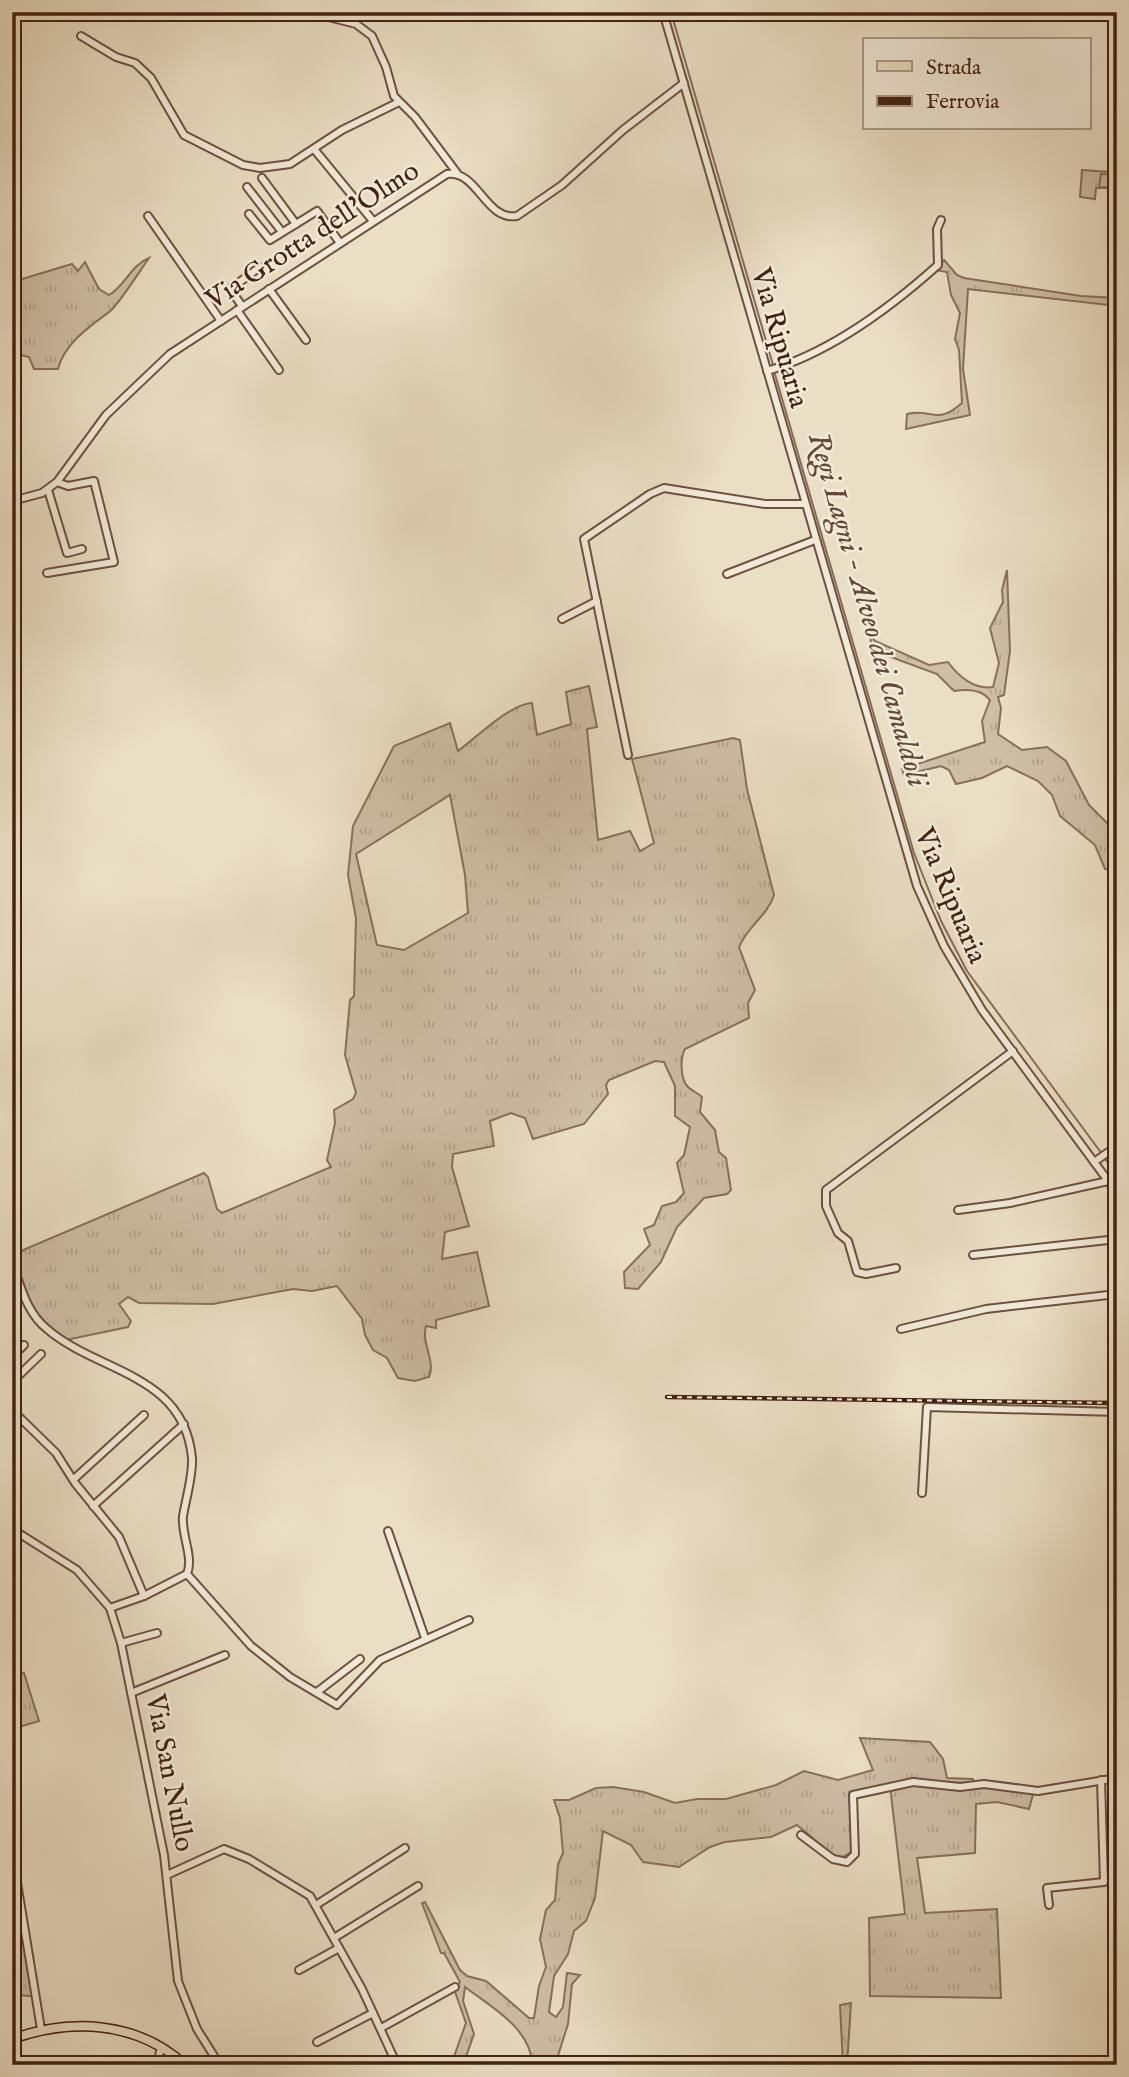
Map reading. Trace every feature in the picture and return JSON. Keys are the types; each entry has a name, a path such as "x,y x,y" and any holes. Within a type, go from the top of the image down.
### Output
{"main road":[{"path":"12,2039 41,2029 104,2027 124,2030 161,2047 187,2065"}],"street":[{"path":"309,12 365,29 377,44 394,96 415,117 457,173"},
{"name":"Via Ripuaria","path":"663,12 917,886 963,981 1117,1193"},
{"path":"81,36 116,57 135,63 151,78 184,135 243,165 260,168 290,164 342,130 399,102"},
{"name":"Via Grotta dell'Olmo","path":"12,501 48,490 57,482 106,415 170,355 447,174 457,173 500,214 517,216 562,185 622,130 684,83"},
{"path":"314,149 373,221"},
{"path":"262,178 296,224"},
{"path":"247,187 282,232"},
{"path":"249,214 270,240 317,211 340,243"},
{"path":"148,216 221,321"},
{"path":"767,371 862,326 900,299 937,265 937,229 940,220"},
{"path":"260,267 230,289 279,370"},
{"path":"269,289 306,340"},
{"path":"47,573 114,562 94,481 68,486 57,482"},
{"path":"628,755 584,539 657,490 672,488 765,504 805,504"},
{"path":"48,490 66,553 82,549"},
{"path":"727,574 815,540"},
{"path":"562,619 597,601"},
{"path":"896,1268 866,1274 857,1272 849,1241 838,1233 826,1206 826,1190 1013,1051"},
{"path":"1096,1161 1117,1146"},
{"path":"958,1210 1010,1203 1108,1181"},
{"path":"974,1255 1117,1239"},
{"path":"12,1263 20,1292 48,1330 86,1354 140,1379 159,1393 184,1424 192,1461 182,1522 190,1567 187,1574 144,1597 110,1608"},
{"path":"901,1329 986,1309 1117,1294"},
{"path":"12,1357 24,1345"},
{"path":"12,1382 41,1354"},
{"path":"922,1493 927,1407 1117,1412"},
{"path":"12,1410 56,1452 93,1506 119,1537 144,1597"},
{"path":"74,1479 144,1415"},
{"path":"93,1506 184,1424"},
{"name":"Via San Nullo","path":"12,1529 77,1570 110,1608 121,1643 167,1875 178,1981 197,2029 217,2063"},
{"path":"388,1531 425,1638"},
{"path":"187,1574 251,1646 290,1677 337,1705 380,1660 469,1619"},
{"path":"121,1643 157,1633"},
{"path":"131,1693 225,1655"},
{"path":"317,1692 360,1659"},
{"path":"801,1835 833,1859 847,1862 855,1854 853,1795 913,1782 960,1787 984,1784 1038,1791 1067,1789 1117,1778"},
{"path":"1049,1905 1047,1888 1104,1882 1101,1780"},
{"path":"316,1905 405,1848"},
{"path":"167,1875 224,1849 298,1887 316,1905 381,2028 397,2065"},
{"path":"12,1852 41,2029"},
{"path":"334,1938 418,1886"},
{"path":"299,1970 339,1948"},
{"path":"381,2028 455,1987"},
{"path":"317,2042 373,2013"},
{"path":"157,2065 161,2047"}],"green space":[{"path":"1082,170 1110,172 1109,188 1096,188 1095,199 1080,197"},
{"path":"1101,174 1117,175 1117,188 1099,187"},
{"path":"149,258 113,309 72,344 58,369 34,369 29,357 12,353 12,282 72,264 78,271 85,262 99,289 109,295 137,265"},
{"path":"944,260 957,275 964,278 1081,296 1117,298 1117,306 968,289 963,369 970,415 906,429 907,414 946,414 962,403 959,350 955,339 960,313 951,295 947,272 936,270"},
{"path":"1007,570 1010,651 1004,695 998,697 1001,708 998,734 1022,750 1047,747 1066,761 1089,805 1117,833 1117,870 1105,869 1095,845 1060,816 1052,795 1038,781 1007,766 982,778 956,784 949,770 941,766 904,775 902,769 985,742 982,721 990,700 978,692 954,691 937,674 872,650 870,635 875,641 929,665 948,662 967,681 979,686 993,687 999,663 990,628 1003,602 1002,590"},
{"path":"589,686 597,727 587,729 598,840 630,831 640,851 654,843 632,759 733,738 740,740 747,789 774,895 739,947 755,990 748,1003 749,1018 685,1049 682,1063 685,1083 702,1097 700,1112 715,1130 719,1152 726,1158 731,1190 727,1194 704,1198 677,1227 661,1262 638,1289 625,1288 624,1272 650,1245 644,1229 654,1225 662,1206 676,1202 684,1193 677,1163 684,1155 690,1127 675,1116 675,1086 664,1062 655,1061 609,1080 606,1085 608,1094 584,1124 533,1139 525,1118 511,1113 490,1121 494,1146 453,1154 452,1167 469,1226 445,1232 442,1259 477,1252 489,1306 436,1320 436,1328 426,1326 425,1339 431,1365 429,1377 415,1381 398,1378 387,1358 373,1350 365,1335 362,1319 337,1286 312,1291 293,1289 213,1304 139,1303 128,1297 119,1304 131,1321 128,1327 66,1340 56,1333 25,1295 16,1260 23,1250 204,1173 208,1177 217,1209 222,1213 331,1167 327,1160 335,1123 334,1110 353,1099 356,1093 345,1055 350,1000 354,996 356,918 348,875 353,826 394,746 450,723 458,751 504,715 532,703 537,735 571,724 566,692","holes":["450,795 465,875 468,913 404,950 377,945 356,854"]},
{"path":"24,1673 39,1721 12,1729 12,1676"},
{"path":"860,1738 930,1742 943,1759 947,1778 973,1779 973,1783 894,1782 849,1795 853,1851 841,1858 834,1856 797,1825 771,1837 725,1842 710,1847 679,1867 643,1862 631,1845 603,1831 595,1898 586,1921 574,1931 568,1954 554,1976 549,2012 556,2017 563,2007 567,1973 580,1975 572,1984 568,2024 555,2065 533,2065 525,2040 517,2029 465,1987 463,2001 474,2034 463,2065 451,2065 466,2023 454,1989 460,1982 444,1953 441,1953 422,1903 425,1902 460,1970 467,1976 486,1981 529,2018 534,2018 539,1986 546,1967 540,1939 546,1910 555,1900 558,1864 563,1853 560,1818 554,1800 569,1800 596,1788 613,1787 644,1792 675,1803 697,1799 726,1799 776,1785 804,1771 838,1780 873,1770"},
{"path":"890,1786 990,1786 1034,1791 1029,1809 997,1802 976,1804 975,1853 917,1858 925,1913 997,1909 1001,1998 870,1996 869,1918 905,1914"},
{"path":"12,1927 24,1927 32,1996 12,1995"},
{"path":"851,2003 847,2065 843,2065 840,2005"}],"waterway":[{"name":"Regi Lagni - Alveo dei Camaldoli","path":"671,12 773,365"},
{"name":"Regi Lagni - Alveo dei Camaldoli","path":"774,371 914,853 941,921 967,971 1102,1154"},
{"name":"Regi Lagni - Alveo dei Camaldoli","path":"1105,1159 1117,1175"}],"railway":[{"path":"667,1397 1117,1403"}]}
